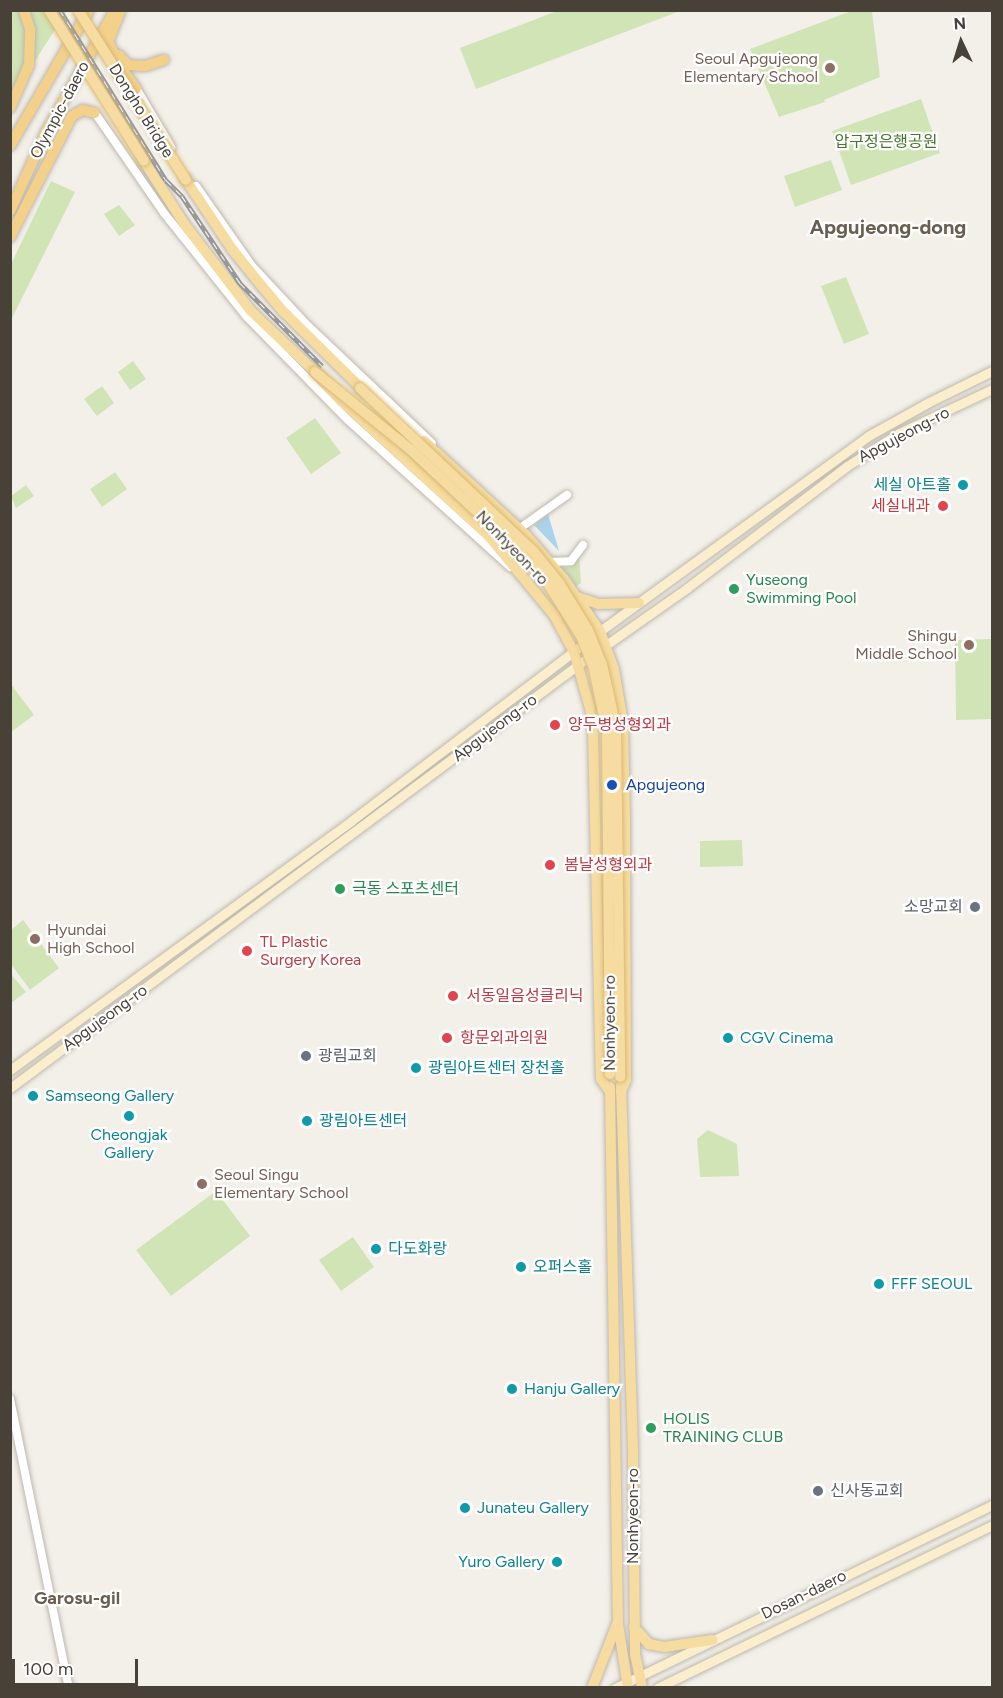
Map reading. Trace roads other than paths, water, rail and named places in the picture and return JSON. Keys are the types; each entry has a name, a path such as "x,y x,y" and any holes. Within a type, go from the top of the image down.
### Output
{"highway":[{"path":"10,108 29,65 30,29 24,10"},
{"name":"Olympic-daero","path":"10,146 89,10"},
{"name":"Olympic-daero","path":"10,211 46,132 114,10"},
{"path":"121,10 108,41 119,65 136,88"},
{"path":"108,41 128,65 145,66 164,60"},
{"path":"10,237 72,116 83,110 95,113"}],"main road":[{"name":"Dongho Bridge","path":"49,10 144,161"},
{"name":"Dongho Bridge","path":"78,10 186,180"},
{"name":"Nonhyeon-ro","path":"144,161 185,225 233,289 270,331 315,372 411,450 522,553 547,582 580,636 594,669 607,731 615,1076"},
{"name":"Nonhyeon-ro","path":"186,180 232,249 261,285 360,388 534,552 559,583 582,621 602,664 616,728 615,1092 618,1624 627,1685"},
{"name":"Apgujeong-ro","path":"10,1070 351,821 600,631 868,436 929,402 993,371"},
{"name":"Nonhyeon-ro","path":"315,372 341,401 488,535 554,615 579,664 593,730 601,1079 615,1092 633,1455 635,1654 642,1688"},
{"name":"Nonhyeon-ro","path":"360,388 426,443 524,531 576,597 600,631 606,645 614,669 623,729 624,753 626,1080 615,1092"},
{"name":"Apgujeong-ro","path":"10,1088 579,664 687,588 847,466 899,434 993,390"},
{"path":"576,597 598,604 639,603"},
{"path":"593,730 598,734 611,736 623,729"},
{"path":"594,756 596,750 604,745 615,744 624,753"},
{"name":"Dosan-daero","path":"615,1688 627,1685 639,1674 993,1505"},
{"name":"Dosan-daero","path":"657,1688 993,1525"},
{"path":"592,1688 618,1624"},
{"path":"634,1626 649,1644 664,1647 712,1640"}],"street":[{"path":"136,88 184,170 252,266 364,382 524,531 567,495"},
{"path":"95,113 164,213 247,317 348,420 484,546 522,576"},
{"path":"548,562 571,561 583,546"},
{"path":"10,1399 69,1688"}],"water":[{"path":"548,514 559,551 534,525"}],"railway":[{"path":"60,10 166,180 182,196 240,283 322,366"}],"place":[{"name":"Seoul Apgujeong Elementary School","path":"830,68"},
{"name":"세실 아트홀","path":"963,485"},
{"name":"세실내과","path":"943,506"},
{"name":"Yuseong Swimming Pool","path":"734,589"},
{"name":"Shingu Middle School","path":"969,645"},
{"name":"양두병성형외과","path":"555,725"},
{"name":"Apgujeong","path":"612,785"},
{"name":"봄날성형외과","path":"550,865"},
{"name":"극동 스포츠센터","path":"340,889"},
{"name":"소망교회","path":"975,907"},
{"name":"Hyundai High School","path":"35,939"},
{"name":"TL Plastic Surgery Korea","path":"247,951"},
{"name":"서동일음성클리닉","path":"453,996"},
{"name":"항문외과의원","path":"447,1038"},
{"name":"CGV Cinema","path":"728,1038"},
{"name":"광림교회","path":"306,1056"},
{"name":"광림아트센터 장천홀","path":"416,1068"},
{"name":"Samseong Gallery","path":"33,1096"},
{"name":"Cheongjak Gallery","path":"129,1116"},
{"name":"광림아트센터","path":"307,1121"},
{"name":"Seoul Singu Elementary School","path":"202,1184"},
{"name":"다도화랑","path":"376,1249"},
{"name":"오퍼스홀","path":"521,1267"},
{"name":"FFF SEOUL","path":"879,1284"},
{"name":"Hanju Gallery","path":"512,1389"},
{"name":"HOLIS TRAINING CLUB","path":"651,1428"},
{"name":"신사동교회","path":"818,1491"},
{"name":"Junateu Gallery","path":"465,1508"},
{"name":"Yuro Gallery","path":"557,1562"}],"district":[{"name":"Apgujeong-dong","path":"888,227"},
{"name":"Garosu-gil","path":"77,1598"}],"park label":[{"name":"압구정은행공원","path":"886,142"}]}
